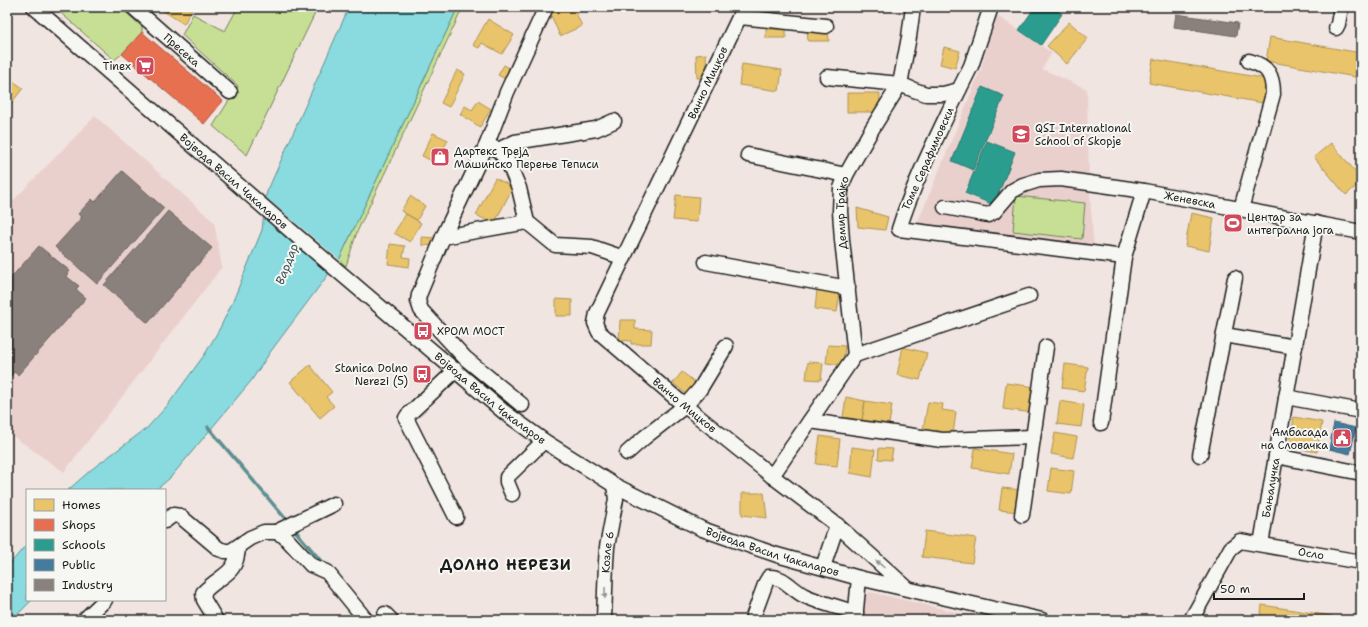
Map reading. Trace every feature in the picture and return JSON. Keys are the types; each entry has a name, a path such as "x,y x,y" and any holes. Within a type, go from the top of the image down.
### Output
{"street":[{"name":"Војвода Васил Чакаларов","path":"34,7 352,284 456,370 504,412 544,441 614,485 702,529 777,555 859,578 1042,620"},
{"name":"Пресека","path":"134,7 230,92"},
{"path":"522,405 465,358 421,310 418,301 419,295 443,237 492,147 507,92 546,7"},
{"name":"Демир Трајко","path":"855,355 840,211 841,188 846,175 872,129 900,84 913,7"},
{"name":"Томе Серафимовски","path":"991,7 971,66 928,156 899,229 1124,257"},
{"path":"1336,28 1341,7"},
{"name":"Ванчо Мицков","path":"826,26 742,12 597,313 595,318 596,327 598,332 685,406 837,526 909,590"},
{"path":"1241,209 1273,94 1273,82 1269,72 1263,66 1249,61"},
{"path":"827,78 900,84"},
{"name":"Томе Серафимовски","path":"900,84 926,94 943,94 959,90"},
{"path":"492,147 596,129 614,121"},
{"path":"492,147 507,160 519,188 527,222 555,245 592,248 624,258"},
{"path":"748,155 846,175"},
{"name":"Женевска","path":"945,207 988,215 1000,207 1012,191 1023,185 1050,179 1061,179 1144,191 1361,232"},
{"path":"1102,423 1124,257 1144,191"},
{"path":"443,237 527,222"},
{"name":"Бањалучка","path":"1261,544 1316,223"},
{"path":"706,262 848,288"},
{"path":"1200,455 1235,278"},
{"path":"772,476 855,355 1029,296"},
{"path":"1224,335 1295,346"},
{"path":"627,453 685,406 700,389 726,346"},
{"path":"1022,515 1046,347"},
{"path":"456,370 406,418 456,516"},
{"path":"1286,397 1361,411"},
{"path":"810,421 942,440 1033,437"},
{"path":"512,494 507,482 507,477 544,441"},
{"path":"1276,456 1361,473"},
{"name":"Козле 6","path":"604,620 607,547 616,499 614,485"},
{"path":"166,520 173,515 180,516 219,549 231,551 250,538 264,532 286,526 334,504"},
{"path":"286,526 284,536 310,565 327,572 366,620"},
{"path":"823,567 837,526"},
{"path":"1191,620 1230,548 1240,541 1261,544"},
{"name":"Осло","path":"1261,544 1361,562"},
{"path":"216,620 204,600 203,593 232,569 238,557 238,547"},
{"path":"752,620 769,577 781,579 804,596 855,616 859,578"},
{"path":"84,620 103,601"}],"shaded area":[{"name":"QSI International School of Skopje","path":"996,15 1052,53 1042,69 1087,89 1089,182 1094,249 914,231 981,69"},
{"path":"95,116 214,222 222,267 64,472 7,432 7,207"},
{"path":"870,592 991,620 861,620 864,596"}],"green space":[{"path":"54,7 120,7 142,27 142,32 122,54 114,60"},
{"path":"238,7 318,7 247,155 213,126 238,86 182,35 193,14 225,31"},
{"path":"458,7 463,7 357,232 346,266 339,260"},
{"path":"1016,196 1085,203 1082,239 1013,231"}],"water":[{"name":"Вардар","path":"349,7 458,7 339,260 271,351 251,381 170,478 157,489 69,489 92,469 147,428 167,406 205,354 233,301 262,230 267,192"},
{"path":"26,545 26,601 31,601 12,620 7,620 7,567"}],"pier":[{"path":"264,196 341,261 330,275 262,217"}],"building: Homes":[{"path":"157,7 193,7 184,24"},
{"path":"562,7 573,7 582,26 560,36 550,13"},
{"path":"727,7 737,7 729,11"},
{"path":"488,19 514,35 502,54 482,43 479,48 473,45"},
{"path":"1069,22 1088,38 1067,64 1047,46"},
{"path":"766,29 786,29 786,38 766,38"},
{"path":"807,30 828,30 829,41 808,41"},
{"path":"1270,37 1361,53 1361,78 1266,61"},
{"path":"944,47 960,51 955,68 940,64"},
{"path":"706,54 707,78 697,78 696,55"},
{"path":"1153,59 1268,79 1263,103 1149,83"},
{"path":"742,64 782,70 779,91 739,85"},
{"path":"504,65 513,70 507,80 498,75"},
{"path":"457,70 465,74 449,107 441,103"},
{"path":"7,77 23,88 7,109"},
{"path":"847,93 880,93 879,112 847,112"},
{"path":"478,101 491,109 480,127 460,114 465,106 472,110"},
{"path":"433,133 448,140 436,163 422,156"},
{"path":"1331,143 1361,178 1361,182 1346,195 1314,157"},
{"path":"495,178 513,187 494,224 476,215"},
{"path":"676,195 699,197 697,222 673,220"},
{"path":"410,196 425,206 417,220 401,211"},
{"path":"857,208 888,217 885,230 858,227"},
{"path":"1191,213 1214,218 1209,251 1185,246"},
{"path":"406,214 421,223 410,242 394,233"},
{"path":"422,237 436,238 435,246 422,245"},
{"path":"390,244 405,246 403,257 410,258 409,267 388,264"},
{"path":"817,289 840,291 837,312 815,309"},
{"path":"556,299 572,300 572,316 556,316"},
{"path":"620,320 635,320 635,329 652,330 651,344 631,344 631,341 619,340"},
{"path":"828,345 845,346 843,365 826,363"},
{"path":"903,347 927,353 920,380 897,375"},
{"path":"808,362 823,363 821,380 806,379"},
{"path":"1065,364 1088,367 1084,391 1062,388"},
{"path":"310,365 332,392 326,397 334,406 320,418 290,382"},
{"path":"682,372 696,383 686,394 673,383"},
{"path":"1006,383 1036,387 1033,413 1003,409"},
{"path":"846,397 865,401 862,420 843,417"},
{"path":"865,401 892,405 889,424 862,420"},
{"path":"1060,401 1084,405 1081,427 1057,424"},
{"path":"928,402 943,404 942,410 956,412 953,435 923,430"},
{"path":"1294,417 1322,422 1317,452 1289,447"},
{"path":"1055,433 1077,437 1073,458 1051,454"},
{"path":"820,436 840,439 837,466 816,464"},
{"path":"852,447 875,450 872,477 850,473"},
{"path":"879,448 893,449 891,460 878,459"},
{"path":"975,448 1012,454 1009,474 972,468"},
{"path":"1051,468 1074,471 1071,494 1048,491"},
{"path":"1002,488 1022,490 1019,512 999,510"},
{"path":"742,493 764,493 767,518 742,515"},
{"path":"925,531 976,538 972,563 922,557"},
{"path":"1262,605 1332,616 1331,620 1260,620"}],"building: Shops":[{"path":"142,32 223,101 204,124 122,54"}],"building: Schools":[{"path":"1035,7 1053,7 1062,14 1041,45 1019,30"},
{"path":"982,87 1004,96 973,170 952,161"},
{"path":"987,141 1015,152 994,205 965,193"}],"building: Public":[{"name":"Амбасада на Словачка","path":"1334,423 1356,428 1350,454 1329,449"}],"building: Industry":[{"path":"1176,14 1238,23 1236,36 1174,27"},
{"path":"122,171 164,208 97,284 55,247 82,217 78,214 92,199 95,202"},
{"path":"168,211 212,248 148,323 104,285"},
{"path":"39,246 70,271 66,276 79,286 76,289 86,298 18,375 14,372 7,381 7,282"}],"waterway":[{"path":"208,427 289,523"},
{"path":"293,528 325,566"}],"place":[{"name":"Tinex","path":"145,66"},
{"name":"QSI International School of Skopje","path":"1021,134"},
{"name":"Дартекс Трејд Машинско Перење Теписи","path":"440,157"},
{"name":"Центар за интегрална јога","path":"1233,223"},
{"name":"ХРОМ МОСТ","path":"423,331"},
{"name":"Stanica Dolno Nerezi (5)","path":"422,374"},
{"name":"Амбасада на Словачка","path":"1342,438"}],"district":[{"name":"ДОЛНО НЕРЕЗИ","path":"506,565"}]}
